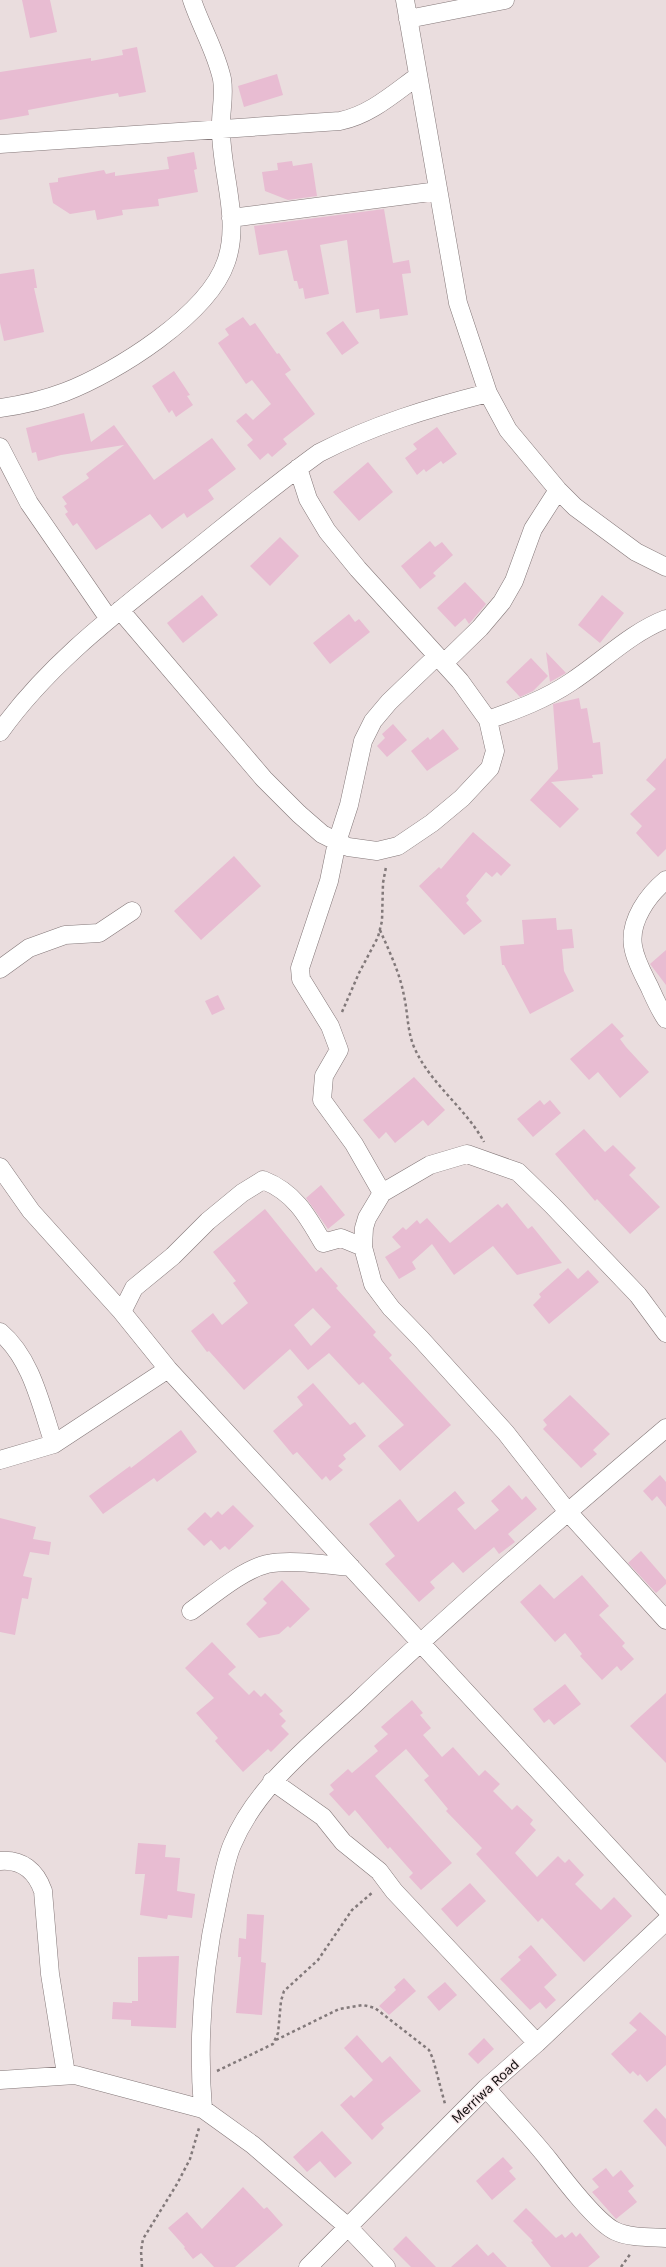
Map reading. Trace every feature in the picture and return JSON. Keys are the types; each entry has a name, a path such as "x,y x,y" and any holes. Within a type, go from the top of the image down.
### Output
{"street":[{"path":"0,408 22,405 64,393 119,366 177,324 207,296 218,280 226,261 231,218 220,130 223,102 222,80 215,53 192,0"},
{"path":"405,0 458,303 488,393 508,430 558,490 575,506 636,552 666,567"},
{"path":"408,18 505,0"},
{"path":"0,144 312,124 355,118 367,112 418,76"},
{"path":"231,218 438,191"},
{"path":"0,732 13,714 60,661 114,615 298,468 319,453 349,438 387,422 488,393"},
{"path":"1,453 30,503 114,615 264,779 298,814 322,834 337,842 367,851 377,851 398,846 427,827 462,798 490,768 495,751 488,720 474,699 441,660 368,580 327,531 308,500 298,468"},
{"path":"382,1193 354,1144 322,1100 324,1076 339,1050 334,1036 301,979 299,970 329,881 337,842 349,805 363,741 373,721 389,702 480,628 502,602 514,581 533,529 558,490"},
{"path":"488,720 525,707 571,682 611,650 655,623 666,620"},
{"path":"666,880 656,888 640,911 634,928 633,946 641,971 666,1019"},
{"path":"0,969 29,948 65,936 99,933 132,911"},
{"path":"666,1333 638,1295 552,1205 518,1172 496,1163 467,1154 442,1160 382,1193 367,1218 363,1246 373,1284 391,1308 421,1339 506,1434 568,1512 666,1620"},
{"path":"0,1167 31,1211 122,1312 168,1369 666,1909"},
{"path":"122,1312 134,1288 173,1256 208,1221 242,1193 263,1180 280,1187 307,1215 323,1243 341,1238 363,1246"},
{"path":"0,1332 17,1350 26,1366 54,1444"},
{"path":"0,1460 54,1444 168,1369"},
{"path":"203,2109 200,2079 200,2019 209,1941 224,1871 232,1845 249,1812 272,1782 420,1642 666,1428"},
{"path":"191,1611 247,1573 268,1564 283,1563 351,1567"},
{"path":"272,1782 323,1817 342,1842 379,1871 387,1882 537,2043"},
{"path":"0,1861 19,1863 30,1869 38,1878 43,1891 50,1974 66,2074"},
{"name":"Merriwa Road","path":"308,2267 486,2088 537,2043 666,1921"},
{"path":"0,2080 35,2079 66,2074 83,2076 203,2109 253,2144 348,2227 386,2267"},
{"path":"486,2088 550,2160 563,2179 602,2222 614,2230 626,2235 666,2238"}],"path":[{"path":"334,1036 352,989 375,946 380,930 384,874 387,864 398,846"},
{"path":"380,930 402,989 408,1026 414,1046 431,1075 475,1124 496,1163"},
{"path":"275,2040 284,1991 318,1960 352,1910 387,1882"},
{"path":"200,2079 264,2050 275,2040 343,2007 356,2005 375,2008 429,2050 433,2058 450,2124"},
{"path":"142,2267 141,2251 143,2239 177,2184 190,2159 203,2109"}],"building":[{"path":"22,0 50,0 57,32 30,38"},
{"path":"137,47 146,92 119,97 118,93 28,110 29,115 0,120 0,72 91,58 91,61 123,55 122,50"},
{"path":"277,74 283,95 244,107 238,86"},
{"path":"194,152 197,169 194,170 198,192 158,199 159,206 122,210 123,215 97,220 95,210 70,214 53,203 49,183 58,182 58,178 104,170 106,174 115,172 115,176 169,169 167,157"},
{"path":"292,161 293,166 312,163 317,196 288,200 265,191 262,172 278,170 277,163"},
{"path":"384,209 393,263 409,260 411,273 402,274 408,315 380,319 379,309 356,313 347,240 320,245 329,294 305,299 303,288 299,289 297,281 294,281 287,250 259,255 254,226"},
{"path":"34,269 37,288 34,288 44,332 4,341 0,323 0,274"},
{"path":"243,317 250,326 255,323 277,354 279,353 291,370 285,374 315,414 283,439 287,444 272,457 268,453 260,460 247,445 253,440 236,421 246,413 253,420 271,404 252,380 246,384 218,343 229,335 225,329"},
{"path":"343,321 359,343 342,355 326,333"},
{"path":"174,371 190,395 187,396 193,405 176,417 172,410 169,413 152,386"},
{"path":"84,413 91,442 114,425 154,480 212,438 236,469 208,490 214,499 187,518 184,513 162,529 150,514 96,550 77,523 73,526 65,514 68,512 64,506 67,504 62,497 89,478 86,474 124,445 61,455 38,461 36,452 32,453 26,428"},
{"path":"437,427 457,454 443,464 441,461 426,472 424,469 417,475 405,458 417,449 413,444"},
{"path":"368,462 393,492 359,521 333,492"},
{"path":"280,537 299,556 270,586 250,566"},
{"path":"430,541 435,547 442,542 453,555 433,573 436,576 420,589 401,566"},
{"path":"465,582 486,604 469,624 465,618 455,627 437,608"},
{"path":"202,595 218,615 183,643 167,623"},
{"path":"602,595 624,613 600,643 578,625"},
{"path":"349,614 355,622 359,619 370,632 330,664 313,643"},
{"path":"546,652 566,673 550,682"},
{"path":"531,658 548,676 533,691 520,697 506,682"},
{"path":"579,698 581,709 587,708 593,743 600,742 603,774 592,775 593,778 551,782 579,809 560,828 530,800 558,769 553,704"},
{"path":"393,724 407,740 387,757 377,746 385,738 382,734"},
{"path":"443,729 459,749 427,771 411,751 428,737 430,740"},
{"path":"666,758 666,849 658,857 636,833 642,826 630,814 656,789 646,780"},
{"path":"473,832 511,865 501,876 497,872 492,877 486,872 466,896 469,900 466,903 482,921 464,935 419,886 439,867 441,869"},
{"path":"234,856 261,886 201,940 174,911"},
{"path":"556,918 557,930 572,929 574,948 562,949 564,971 574,991 530,1014 504,965 502,965 500,946 524,944 522,920"},
{"path":"666,950 666,985 650,964"},
{"path":"218,995 225,1009 212,1015 205,1001"},
{"path":"612,1023 624,1036 620,1039 626,1047 649,1072 620,1098 598,1072 589,1080 570,1059"},
{"path":"414,1077 445,1110 428,1126 423,1120 395,1143 386,1132 379,1139 363,1120"},
{"path":"540,1100 544,1105 550,1100 561,1113 533,1137 517,1119"},
{"path":"584,1129 605,1152 613,1145 636,1168 629,1175 660,1207 630,1234 597,1199 595,1201 555,1154"},
{"path":"321,1185 345,1215 328,1229 306,1198"},
{"path":"507,1203 528,1229 532,1226 562,1263 517,1275 493,1246 454,1275 432,1244 412,1262 416,1269 399,1279 385,1257 401,1247 392,1237 403,1227 406,1230 417,1220 420,1224 427,1218 450,1243 498,1204 502,1208"},
{"path":"265,1209 316,1272 321,1267 338,1286 336,1288 376,1332 373,1335 392,1355 389,1358 451,1425 400,1471 378,1446 404,1425 363,1382 359,1385 329,1353 308,1370 290,1349 244,1390 209,1351 207,1352 191,1331 213,1313 222,1325 248,1303 233,1283 236,1281 213,1252","holes":["313,1308 331,1327 311,1346 294,1325"]},
{"path":"568,1268 578,1279 588,1270 599,1282 549,1324 533,1305 541,1297 539,1294"},
{"path":"313,1383 350,1425 355,1422 366,1436 343,1455 346,1459 338,1466 343,1470 330,1481 326,1476 322,1480 297,1452 293,1455 273,1431 303,1405 297,1397"},
{"path":"570,1395 610,1434 593,1450 597,1454 581,1468 543,1429 547,1425 543,1420"},
{"path":"181,1430 197,1452 157,1482 154,1478 103,1514 89,1496 130,1466 131,1468"},
{"path":"660,1475 666,1482 666,1507 657,1496 652,1501 643,1491"},
{"path":"509,1485 522,1500 526,1496 537,1509 508,1534 515,1542 499,1554 494,1547 463,1573 453,1562 430,1582 435,1588 419,1602 385,1564 395,1556 369,1524 400,1499 418,1522 455,1491 465,1503 457,1509 475,1530 499,1510 491,1501"},
{"path":"233,1505 254,1526 229,1550 225,1546 220,1550 211,1540 204,1546 187,1529 205,1512 211,1518 218,1511 222,1515"},
{"path":"0,1518 36,1527 33,1539 51,1542 49,1555 30,1552 23,1576 32,1578 28,1599 22,1598 15,1635 0,1632"},
{"path":"641,1551 666,1580 666,1584 656,1593 628,1563"},
{"path":"582,1575 609,1606 599,1615 625,1643 622,1646 634,1659 621,1671 617,1666 602,1680 580,1656 582,1654 565,1633 555,1642 520,1602 540,1584 554,1599"},
{"path":"282,1580 310,1609 290,1628 288,1626 279,1634 259,1638 246,1624 267,1603 263,1599"},
{"path":"212,1642 236,1667 228,1674 249,1695 254,1690 261,1697 265,1693 283,1711 279,1714 286,1721 281,1726 289,1734 271,1752 268,1749 243,1772 215,1741 218,1738 196,1713 214,1698 185,1668"},
{"path":"565,1684 581,1704 554,1725 549,1719 544,1723 533,1709"},
{"path":"666,1693 666,1763 630,1726"},
{"path":"412,1700 423,1713 420,1715 431,1728 423,1735 442,1757 453,1747 479,1776 485,1770 500,1784 493,1791 512,1810 517,1805 533,1820 530,1824 536,1830 515,1853 537,1877 558,1856 565,1863 569,1859 584,1875 575,1884 601,1910 614,1897 632,1916 584,1962 542,1918 538,1922 476,1854 482,1848 446,1811 448,1809 424,1780 429,1776 406,1749 375,1776 452,1863 421,1890 409,1877 413,1873 390,1847 388,1849 355,1810 349,1816 329,1794 334,1790 330,1785 348,1769 352,1773 378,1751 374,1746 388,1734 381,1727"},
{"path":"138,1843 166,1845 165,1857 180,1858 177,1891 195,1894 192,1918 168,1915 167,1919 140,1915 145,1874 135,1874"},
{"path":"470,1883 486,1901 457,1927 441,1909"},
{"path":"247,1914 264,1915 261,1962 266,1963 262,2015 236,2013 241,1957 238,1957 239,1938 246,1939"},
{"path":"531,1945 557,1975 544,1987 556,2000 546,2009 540,2002 530,2010 500,1979 521,1960 518,1957"},
{"path":"179,1956 176,2028 131,2026 131,2020 112,2019 113,2002 132,2003 132,2001 138,2001 138,1957"},
{"path":"404,1978 416,1991 389,2015 379,2006 396,1990 394,1987"},
{"path":"445,1982 457,1995 439,2011 427,1997"},
{"path":"640,2012 666,2036 666,2065 647,2082 640,2074 638,2076 633,2071 630,2074 611,2054 637,2030 629,2023"},
{"path":"357,2035 382,2063 390,2056 421,2091 381,2124 384,2128 372,2140 340,2105 351,2095 354,2098 373,2080 344,2048"},
{"path":"484,2038 494,2049 478,2064 468,2054"},
{"path":"656,2108 666,2119 666,2147 643,2121"},
{"path":"322,2131 352,2163 335,2178 320,2161 307,2172 293,2157"},
{"path":"503,2157 513,2168 509,2171 516,2179 492,2200 476,2181"},
{"path":"606,2168 613,2177 621,2170 634,2186 628,2191 637,2202 616,2219 592,2192 599,2187 592,2179"},
{"path":"243,2187 264,2209 267,2207 283,2225 235,2267 214,2267 201,2253 193,2259 184,2248 185,2247 168,2228 187,2212 202,2229"},
{"path":"526,2208 556,2238 562,2234 565,2238 572,2232 576,2237 580,2233 600,2257 588,2267 551,2267 531,2242 533,2241 513,2221"},
{"path":"406,2236 436,2267 411,2267 393,2249"},
{"path":"477,2244 488,2256 493,2252 507,2267 451,2267"}]}
